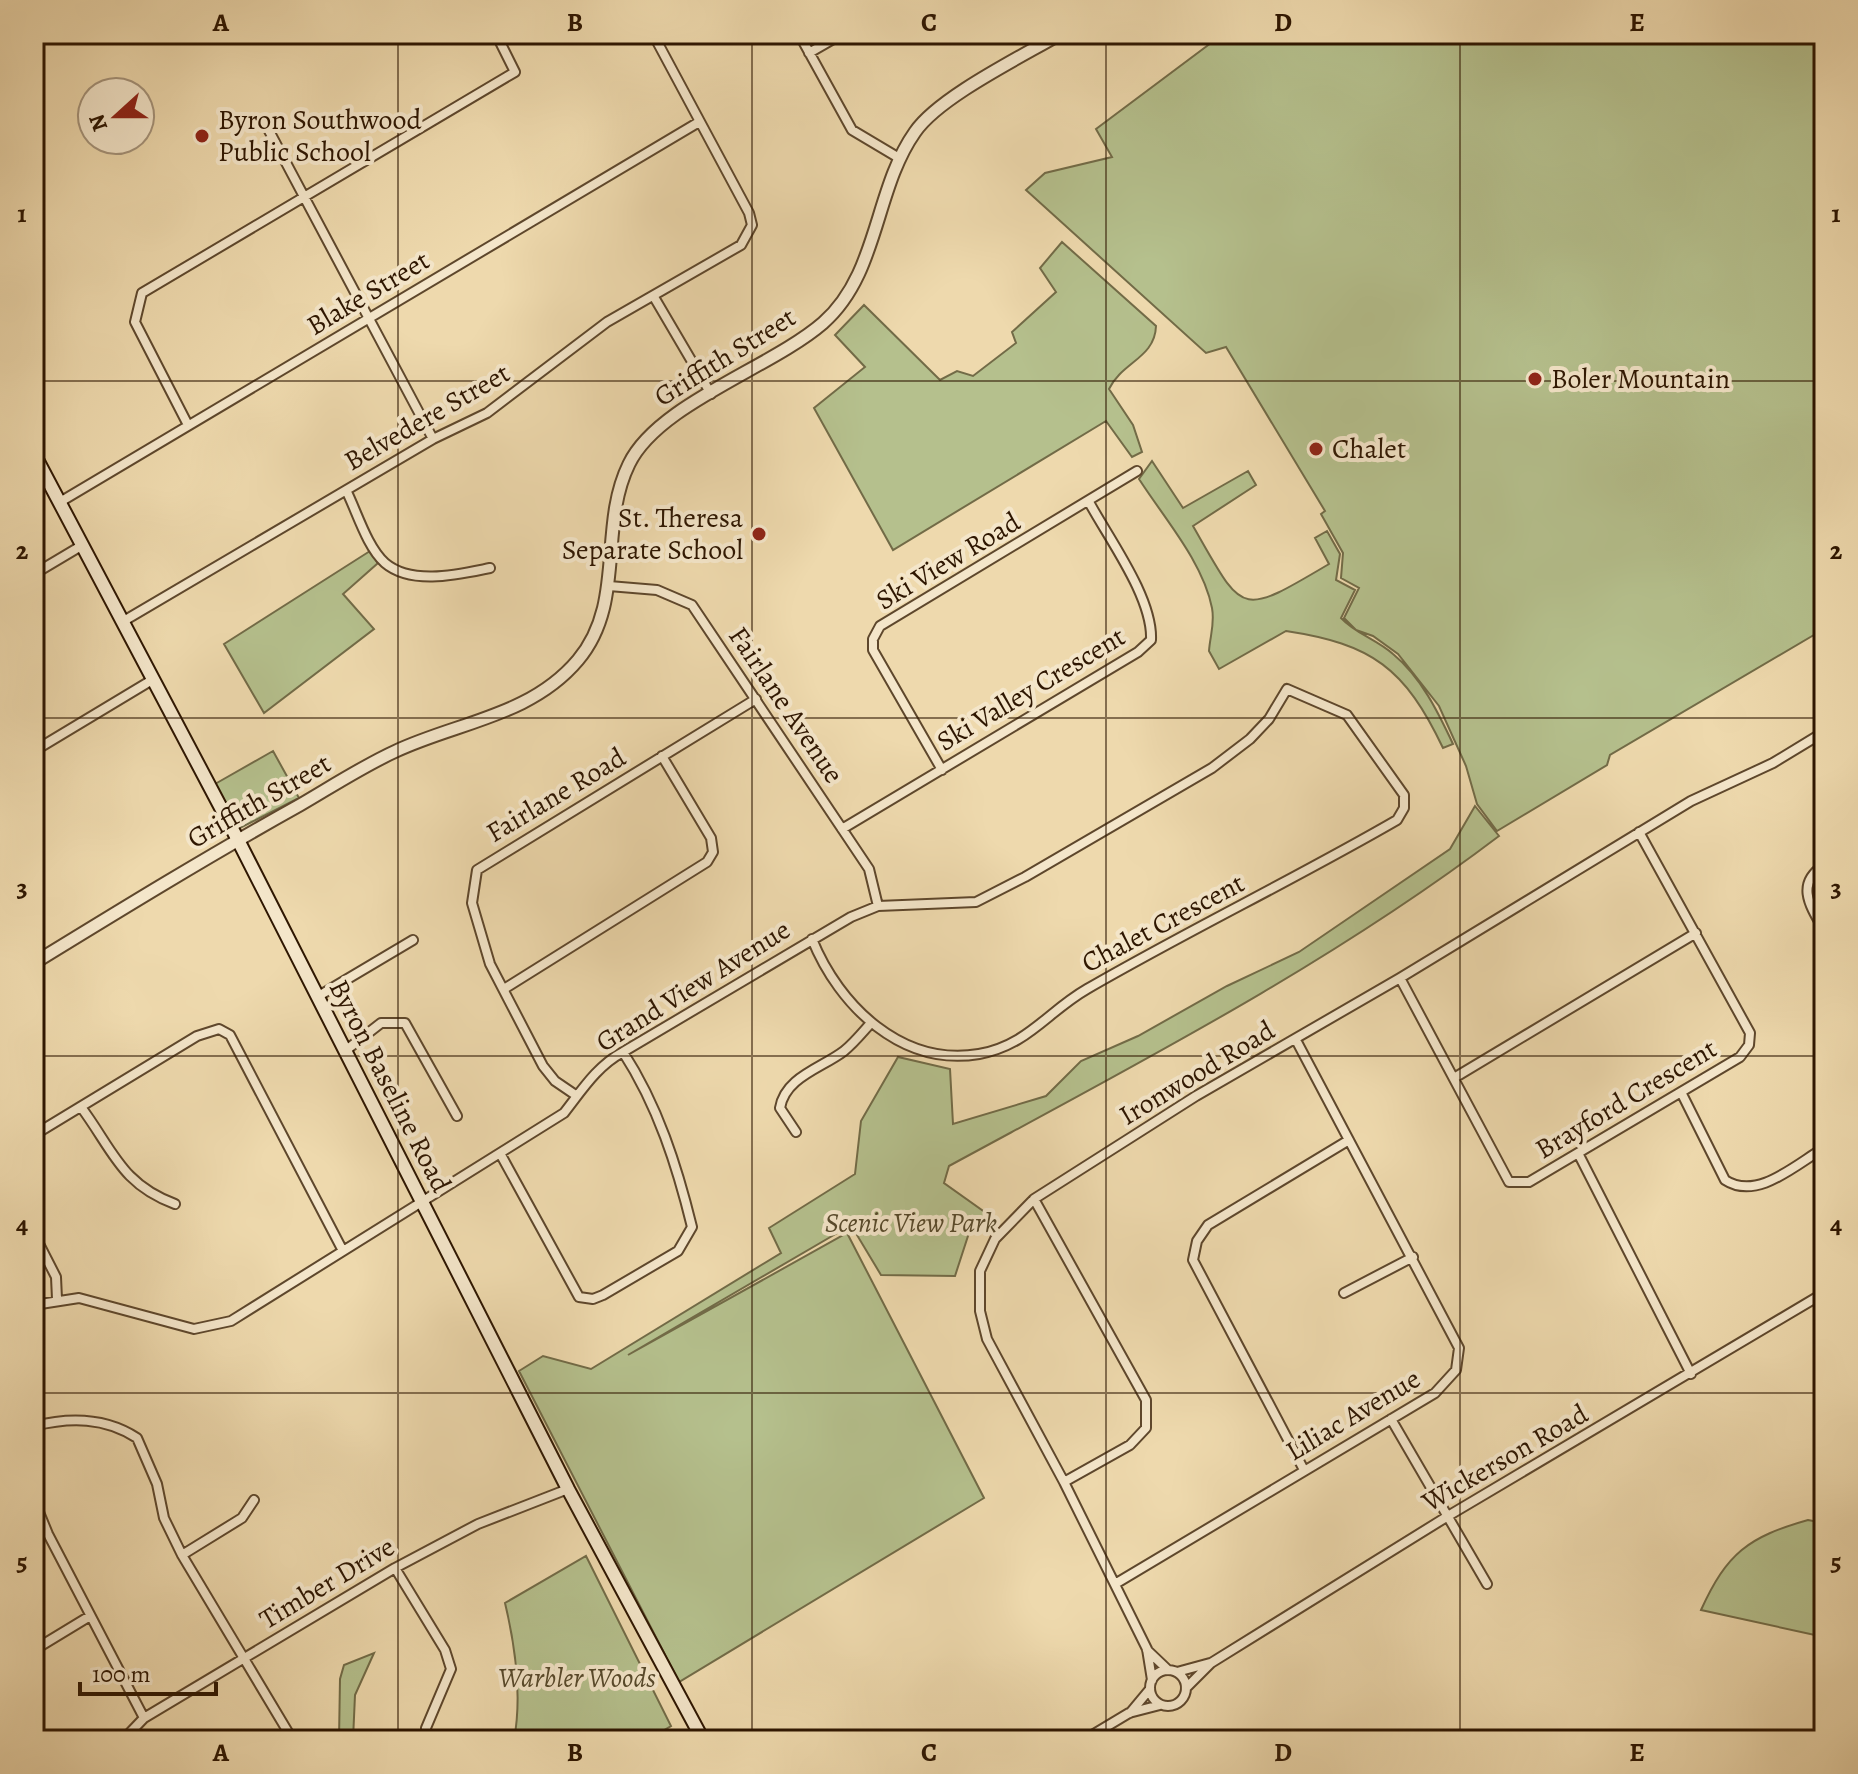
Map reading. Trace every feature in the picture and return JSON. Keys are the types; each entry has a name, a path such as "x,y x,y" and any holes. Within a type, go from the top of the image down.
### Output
{"main road":[{"name":"Byron Baseline Road","path":"34,454 238,840 568,1489 703,1740"}],"street":[{"path":"188,425 135,322 142,293 515,72 496,34"},
{"path":"653,34 699,122"},
{"path":"799,34 852,130 899,158"},
{"path":"809,53 842,34"},
{"name":"Griffith Street","path":"34,963 238,840 396,751 528,702 552,687 595,637 609,586 618,500 629,464 653,431 797,344 827,319 864,261 899,158 917,128 961,93 1060,34"},
{"name":"Belvedere Street","path":"122,622 433,439 487,413 573,345 746,239 752,225 749,213 699,122"},
{"name":"Blake Street","path":"60,502 699,122"},
{"path":"267,127 433,439"},
{"path":"654,297 711,394"},
{"name":"Ski View Road","path":"942,770 873,650 873,639 880,626 1137,471"},
{"path":"346,490 373,546 385,563 407,575 445,575 490,568"},
{"name":"Ski Valley Crescent","path":"842,829 1138,652 1151,640 1152,621 1144,602 1089,502"},
{"path":"34,574 81,546"},
{"name":"Fairlane Avenue","path":"609,586 657,590 692,605 869,869 878,906"},
{"path":"34,751 152,680"},
{"name":"Grand View Avenue","path":"34,1305 79,1298 194,1329 212,1327 254,1309 564,1113 593,1075 623,1052 812,939 878,906 976,902 1025,877 1212,768 1260,729 1287,689"},
{"name":"Chalet Crescent","path":"812,939 844,993 870,1024 900,1043 932,1053 977,1054 1009,1045 1029,1034 1083,991 1397,820 1404,808 1404,795 1357,726 1347,715 1287,689"},
{"name":"Fairlane Road","path":"577,1096 555,1081 543,1066 490,964 472,903 477,870 756,699"},
{"name":"Ironwood Road","path":"1151,1685 1147,1649 1064,1482 987,1339 980,1311 980,1271 995,1239 1034,1199 1196,1096 1296,1040 1702,795 1773,763 1824,732"},
{"path":"504,989 707,862 713,852 711,838 662,756"},
{"name":"Brayford Crescent","path":"1400,978 1509,1182 1529,1182 1740,1057 1749,1045 1750,1033 1639,832"},
{"path":"1824,865 1814,872 1806,887 1809,904 1824,930"},
{"path":"1454,1078 1696,933"},
{"path":"317,997 413,940"},
{"path":"345,1051 381,1023 405,1023 457,1116"},
{"path":"796,1132 780,1108 782,1095 803,1076 842,1053 870,1024"},
{"path":"34,1135 197,1036 219,1029 230,1035 343,1251"},
{"name":"Liliac Avenue","path":"1115,1584 1435,1393 1449,1381 1459,1359 1459,1348 1413,1257 1296,1040"},
{"path":"501,1155 579,1297 593,1299 603,1295 678,1251 692,1227 688,1211 658,1113 623,1052"},
{"path":"1681,1092 1725,1180 1736,1187 1752,1189 1824,1148"},
{"path":"81,1107 123,1172 154,1196 175,1204"},
{"path":"1304,1470 1193,1260 1197,1241 1208,1225 1349,1140"},
{"path":"1578,1153 1691,1374"},
{"path":"1034,1199 1146,1400 1146,1428 1130,1445 1064,1482"},
{"path":"34,1234 56,1277 57,1299"},
{"path":"1344,1293 1413,1257"},
{"name":"Wickerson Road","path":"1160,1705 1178,1704 1186,1688 1211,1663 1448,1516 1824,1293"},
{"path":"34,1426 93,1419 125,1430 137,1438 157,1484 164,1518 182,1555 288,1732 288,1740"},
{"path":"1391,1419 1487,1584"},
{"name":"Timber Drive","path":"123,1740 144,1718 395,1568 478,1524 568,1489"},
{"path":"34,1500 144,1718"},
{"path":"182,1555 242,1518 254,1500"},
{"path":"395,1568 445,1650 451,1669 426,1728"},
{"path":"34,1650 90,1616"},
{"name":"Ironwood Road","path":"1147,1649 1186,1688"},
{"name":"Wickerson Road","path":"1151,1685 1172,1671 1211,1663"},
{"path":"1084,1740 1129,1713 1160,1705 1151,1685 1129,1713"}],"green space":[{"name":"Boler Mountain","path":"1223,34 1824,34 1824,629 1610,755 1607,765 1497,831 1477,804 1466,766 1439,706 1398,654 1373,636 1356,630 1344,618 1359,588 1341,578 1343,553 1321,514 1325,511 1226,347 1206,353 1026,190 1045,173 1112,157 1096,129"},
{"path":"1062,242 1156,326 1150,346 1109,389 1133,425 1142,452 1132,457 1106,421 893,550 814,408 865,367 835,335 864,305 940,380 957,371 973,376 1016,343 1012,332 1056,292 1040,268"},
{"path":"1152,461 1183,508 1248,471 1256,485 1193,526 1223,577 1234,591 1246,599 1259,599 1277,593 1329,564 1315,538 1327,531 1340,554 1336,580 1355,590 1341,618 1386,649 1412,673 1435,708 1453,744 1443,748 1415,698 1399,679 1382,664 1341,644 1286,631 1219,669 1209,651 1213,614 1200,574 1182,541 1139,479"},
{"path":"370,551 378,563 343,594 374,629 264,713 224,644"},
{"path":"273,751 299,798 240,828 215,784"},
{"name":"Scenic View Park","path":"1475,806 1499,836 1434,883 1368,928 1231,1011 949,1166 944,1183 986,1213 968,1236 955,1276 881,1275 851,1225 628,1355 847,1233 984,1498 679,1682 519,1371 543,1356 591,1369 781,1253 769,1228 855,1174 861,1121 898,1057 950,1069 953,1124 1046,1096 1081,1061 1138,1036 1227,986 1299,952 1450,849"},
{"path":"1808,1520 1824,1523 1824,1637 1701,1610 1720,1574 1742,1550 1770,1533"},
{"name":"Warbler Woods","path":"586,1556 671,1726 647,1740 514,1740 516,1671 505,1603"},
{"path":"374,1653 355,1695 353,1740 339,1740 340,1679 344,1665"}],"place":[{"name":"Byron Southwood Public School","path":"202,136"},
{"name":"Boler Mountain","path":"1535,379"},
{"name":"Chalet","path":"1316,449"},
{"name":"St. Theresa Separate School","path":"759,534"}]}
